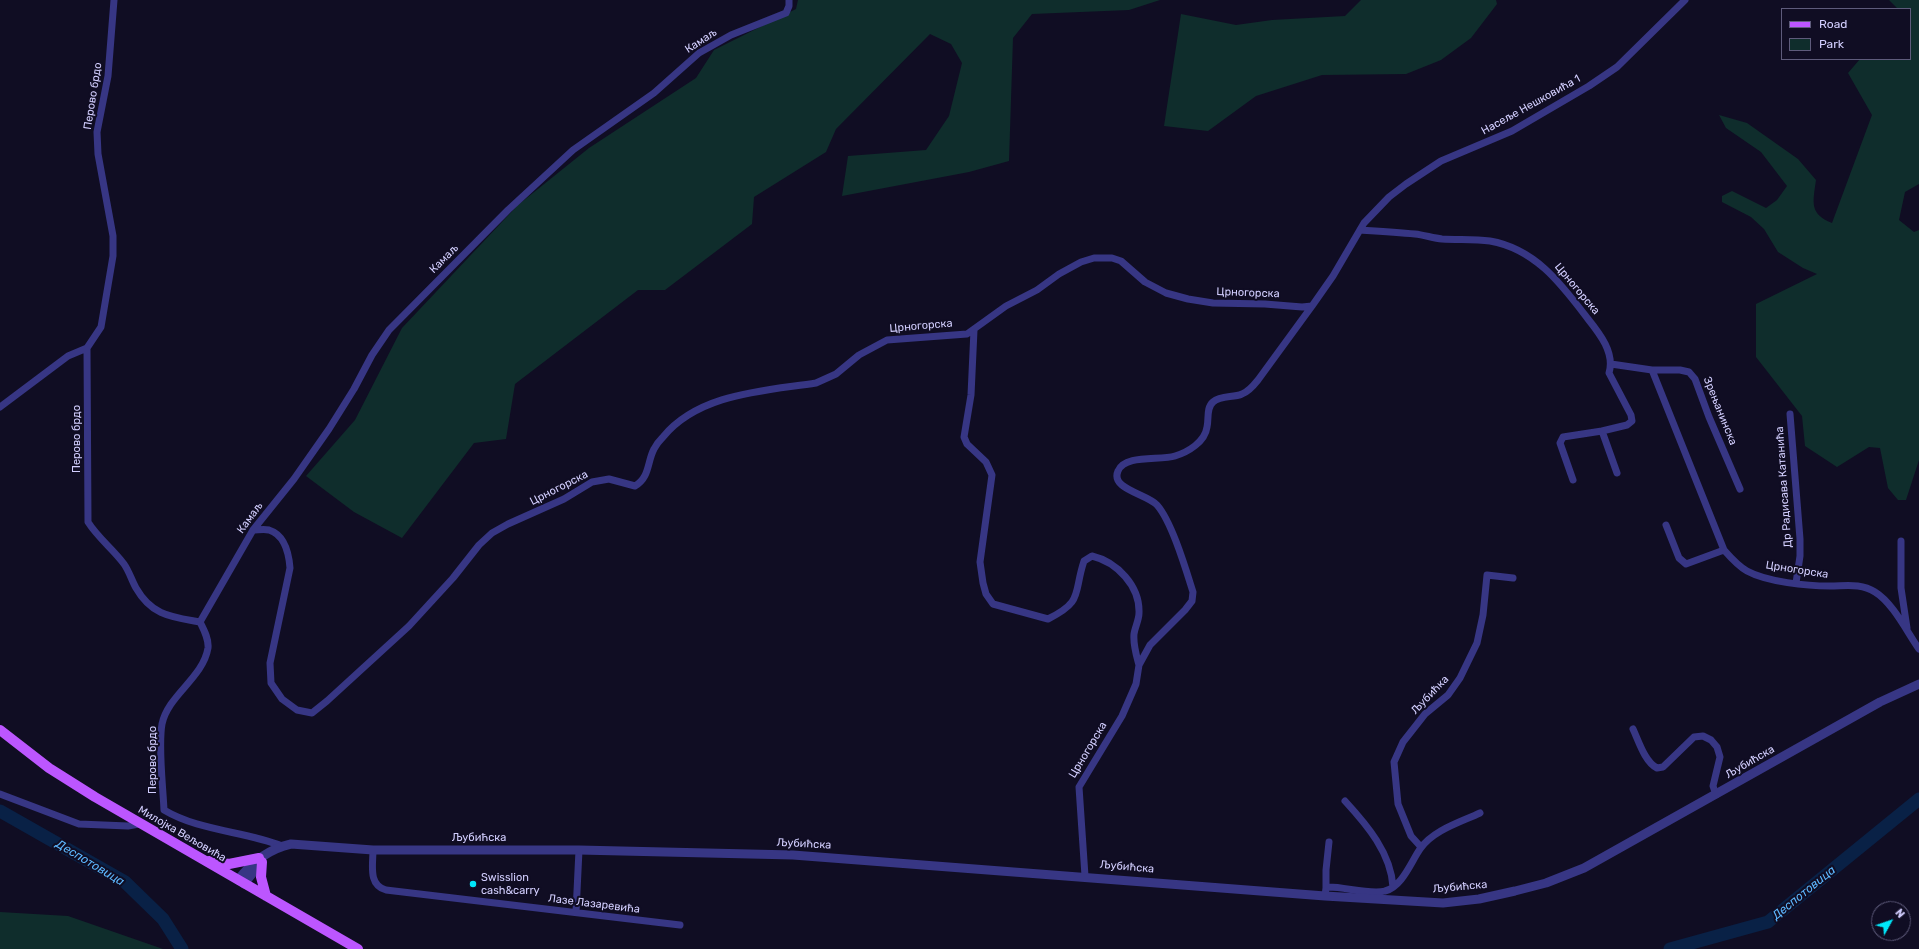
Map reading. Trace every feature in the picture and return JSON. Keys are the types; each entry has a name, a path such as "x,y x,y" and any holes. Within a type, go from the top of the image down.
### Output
{"main road":[{"name":"Милојка Вељовића","path":"0,730 55,772 139,824 358,949"},
{"path":"203,860 229,864 260,860 262,880 266,896"}],"street":[{"name":"Перово брдо","path":"114,0 108,76 98,132 98,154 113,236 113,256 101,327 87,348 88,522 95,532 125,565 136,589 154,611 200,622 208,640 206,656 187,686 170,705 162,724 164,810"},
{"name":"Камаљ","path":"200,622 253,530 294,479 329,429 354,389 372,355 389,330 508,210 573,150 654,93 699,53 731,35 786,14 789,6 789,0"},
{"name":"Насеље Нешковића 1","path":"1360,230 1374,211 1389,197 1441,161 1512,131 1589,86 1617,67 1685,0"},
{"path":"1139,665 1150,645 1192,601 1193,592 1169,527 1157,506 1146,497 1124,488 1118,483 1116,477 1118,470 1123,464 1134,460 1174,457 1196,445 1202,439 1207,429 1208,410 1212,402 1220,398 1243,394 1252,387 1333,276 1360,230"},
{"name":"Црногорска","path":"1360,230 1415,234 1441,239 1491,241 1509,246 1528,255 1546,268 1596,329 1606,346 1611,364 1608,373 1631,415 1632,421 1627,425 1602,431"},
{"name":"Црногорска","path":"253,530 270,530 278,537 289,553 290,568 270,663 271,683 282,699 297,710 312,713 327,702 410,626 453,578 479,545 492,533 508,524 564,499 592,482 609,479 635,486 640,483 647,474 654,449 664,435 688,416 711,404 738,396 826,380 859,355 887,340 967,334 974,330 987,318 1006,306 1038,290 1058,274 1081,262 1094,258 1112,258 1121,261 1131,268 1145,282 1166,293 1188,299 1213,303 1265,304 1302,307 1312,306"},
{"path":"974,330 971,395 964,437 967,444 986,462 992,475 980,562 986,594 993,604 1048,619 1063,612 1073,602 1084,561 1092,556 1104,559 1123,575 1138,596 1139,614 1134,634 1134,648 1139,665"},
{"path":"0,407 68,356 87,348"},
{"name":"Зрењанинска","path":"1611,364 1652,370 1685,370 1689,372 1695,379 1709,417 1740,489"},
{"name":"Црногорска","path":"1652,370 1724,550 1737,564 1753,574 1796,583 1828,586 1862,586 1876,592 1887,603 1919,649"},
{"name":"Др Радисава Катанића","path":"1790,414 1800,539 1800,556 1796,583"},
{"path":"1573,480 1560,443 1560,439 1563,437 1602,431 1617,473"},
{"path":"1666,525 1679,558 1686,564 1724,550"},
{"path":"1901,542 1901,588 1907,630"},
{"name":"Љубићка","path":"1421,847 1410,836 1398,804 1394,762 1403,742 1425,714 1448,695 1464,671 1477,643 1483,615 1487,575 1513,578"},
{"name":"Црногорска","path":"1085,876 1079,787 1122,716 1136,684 1139,665"},
{"name":"Љубићска","path":"241,882 260,860 269,854 282,846 299,844 373,850 579,850 793,855 1326,892 1443,903 1480,899 1546,883 1584,868 1716,796 1880,702 1919,684"},
{"path":"1633,729 1647,758 1653,766 1657,768 1663,767 1694,737 1703,736 1711,740 1717,746 1720,757 1713,786 1716,796"},
{"path":"0,794 80,824 128,826 139,824"},
{"path":"1345,801 1371,832 1387,862 1392,876 1393,887"},
{"name":"Љубићска","path":"164,810 176,817 252,836 282,846"},
{"path":"1329,842 1326,870 1326,892 1337,887 1384,892 1393,887 1406,872 1421,847 1438,834 1480,813"},
{"name":"Лазе Лазаревића","path":"373,850 373,876 379,888 680,925"},
{"path":"576,912 579,850"}],"green space":[{"path":"798,0 1160,0 1129,10 1032,14 1013,38 1009,161 969,172 842,196 848,156 926,150 949,116 962,63 951,44 930,34 836,129 826,152 754,197 752,224 665,290 638,290 515,384 506,439 474,443 402,538 354,512 306,476 355,420 402,328 518,205 589,148 696,78 714,50 796,9"},
{"path":"1361,0 1496,0 1497,4 1471,38 1441,60 1406,74 1322,75 1256,96 1208,131 1164,126 1181,14 1236,25 1272,20 1345,16"},
{"path":"1889,0 1919,0 1919,184 1905,192 1899,220 1914,232 1919,230 1919,460 1906,500 1898,500 1888,488 1880,448 1869,447 1837,467 1805,446 1802,416 1756,357 1756,304 1817,274 1803,268 1778,252 1764,229 1751,217 1722,202 1722,196 1732,191 1766,208 1777,200 1787,186 1761,152 1726,128 1719,115 1747,123 1798,159 1816,180 1814,206 1816,211 1819,216 1832,223 1872,115 1848,73 1859,60 1911,60 1911,8 1897,8"},
{"path":"0,912 68,916 163,949 0,949"}],"waterway":[{"name":"Деспотовица","path":"1670,949 1768,922 1919,799"},
{"name":"Деспотовица","path":"0,811 125,882 163,919 182,949"}],"place":[{"name":"Swisslion cash&carry","path":"473,884"}]}
